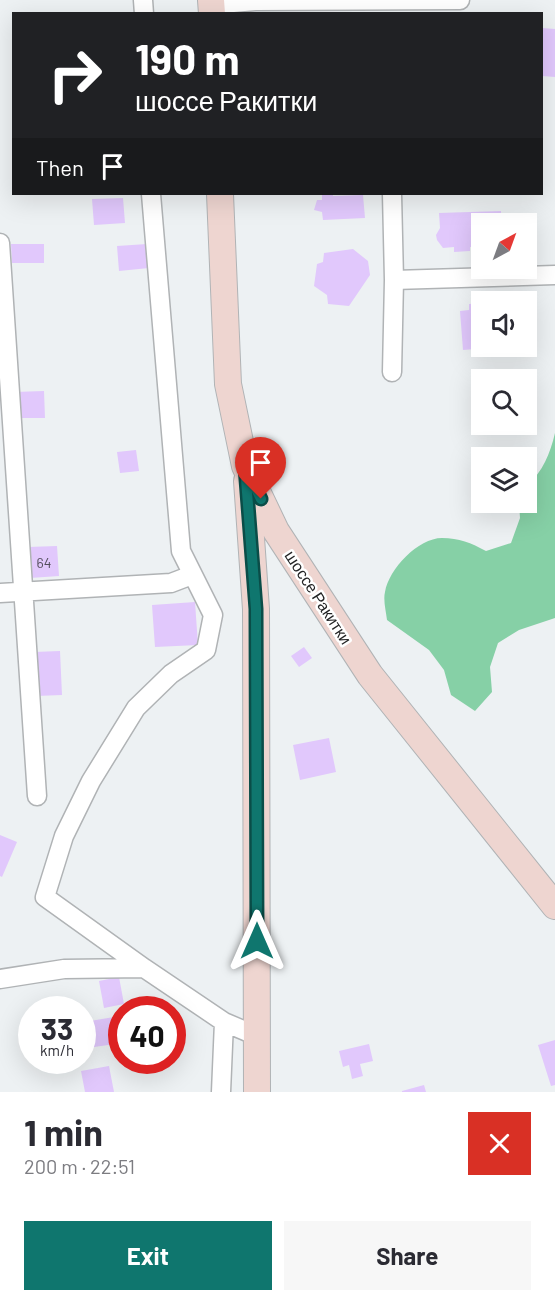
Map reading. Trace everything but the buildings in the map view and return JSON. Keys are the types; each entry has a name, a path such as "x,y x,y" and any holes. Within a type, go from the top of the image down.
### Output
{"main road":[{"name":"шоссе Ракитки","path":"220,195 228,384 245,466 276,531 370,675 555,906"},
{"path":"245,466 256,609 257,1092"}],"street":[{"path":"212,6 255,1 389,5 460,0"},
{"path":"151,195 181,551 213,615 206,651 171,674 136,708 91,781 64,836 45,897 224,1022 257,1036"},
{"path":"392,195 394,280 392,372"},
{"path":"0,243 37,796"},
{"path":"394,280 555,275"},
{"path":"0,593 171,583 192,575"},
{"path":"0,979 64,969 144,968"},
{"path":"221,1092 224,1022"}],"green space":[{"path":"555,433 555,618 519,630 498,643 490,667 492,692 475,711 451,695 444,670 429,650 387,620 385,592 392,574 406,556 433,539 459,540 486,551 511,543 520,513 537,513 537,474 551,448"}],"route":[{"path":"257,941 256,609 245,466 261,499"}]}
